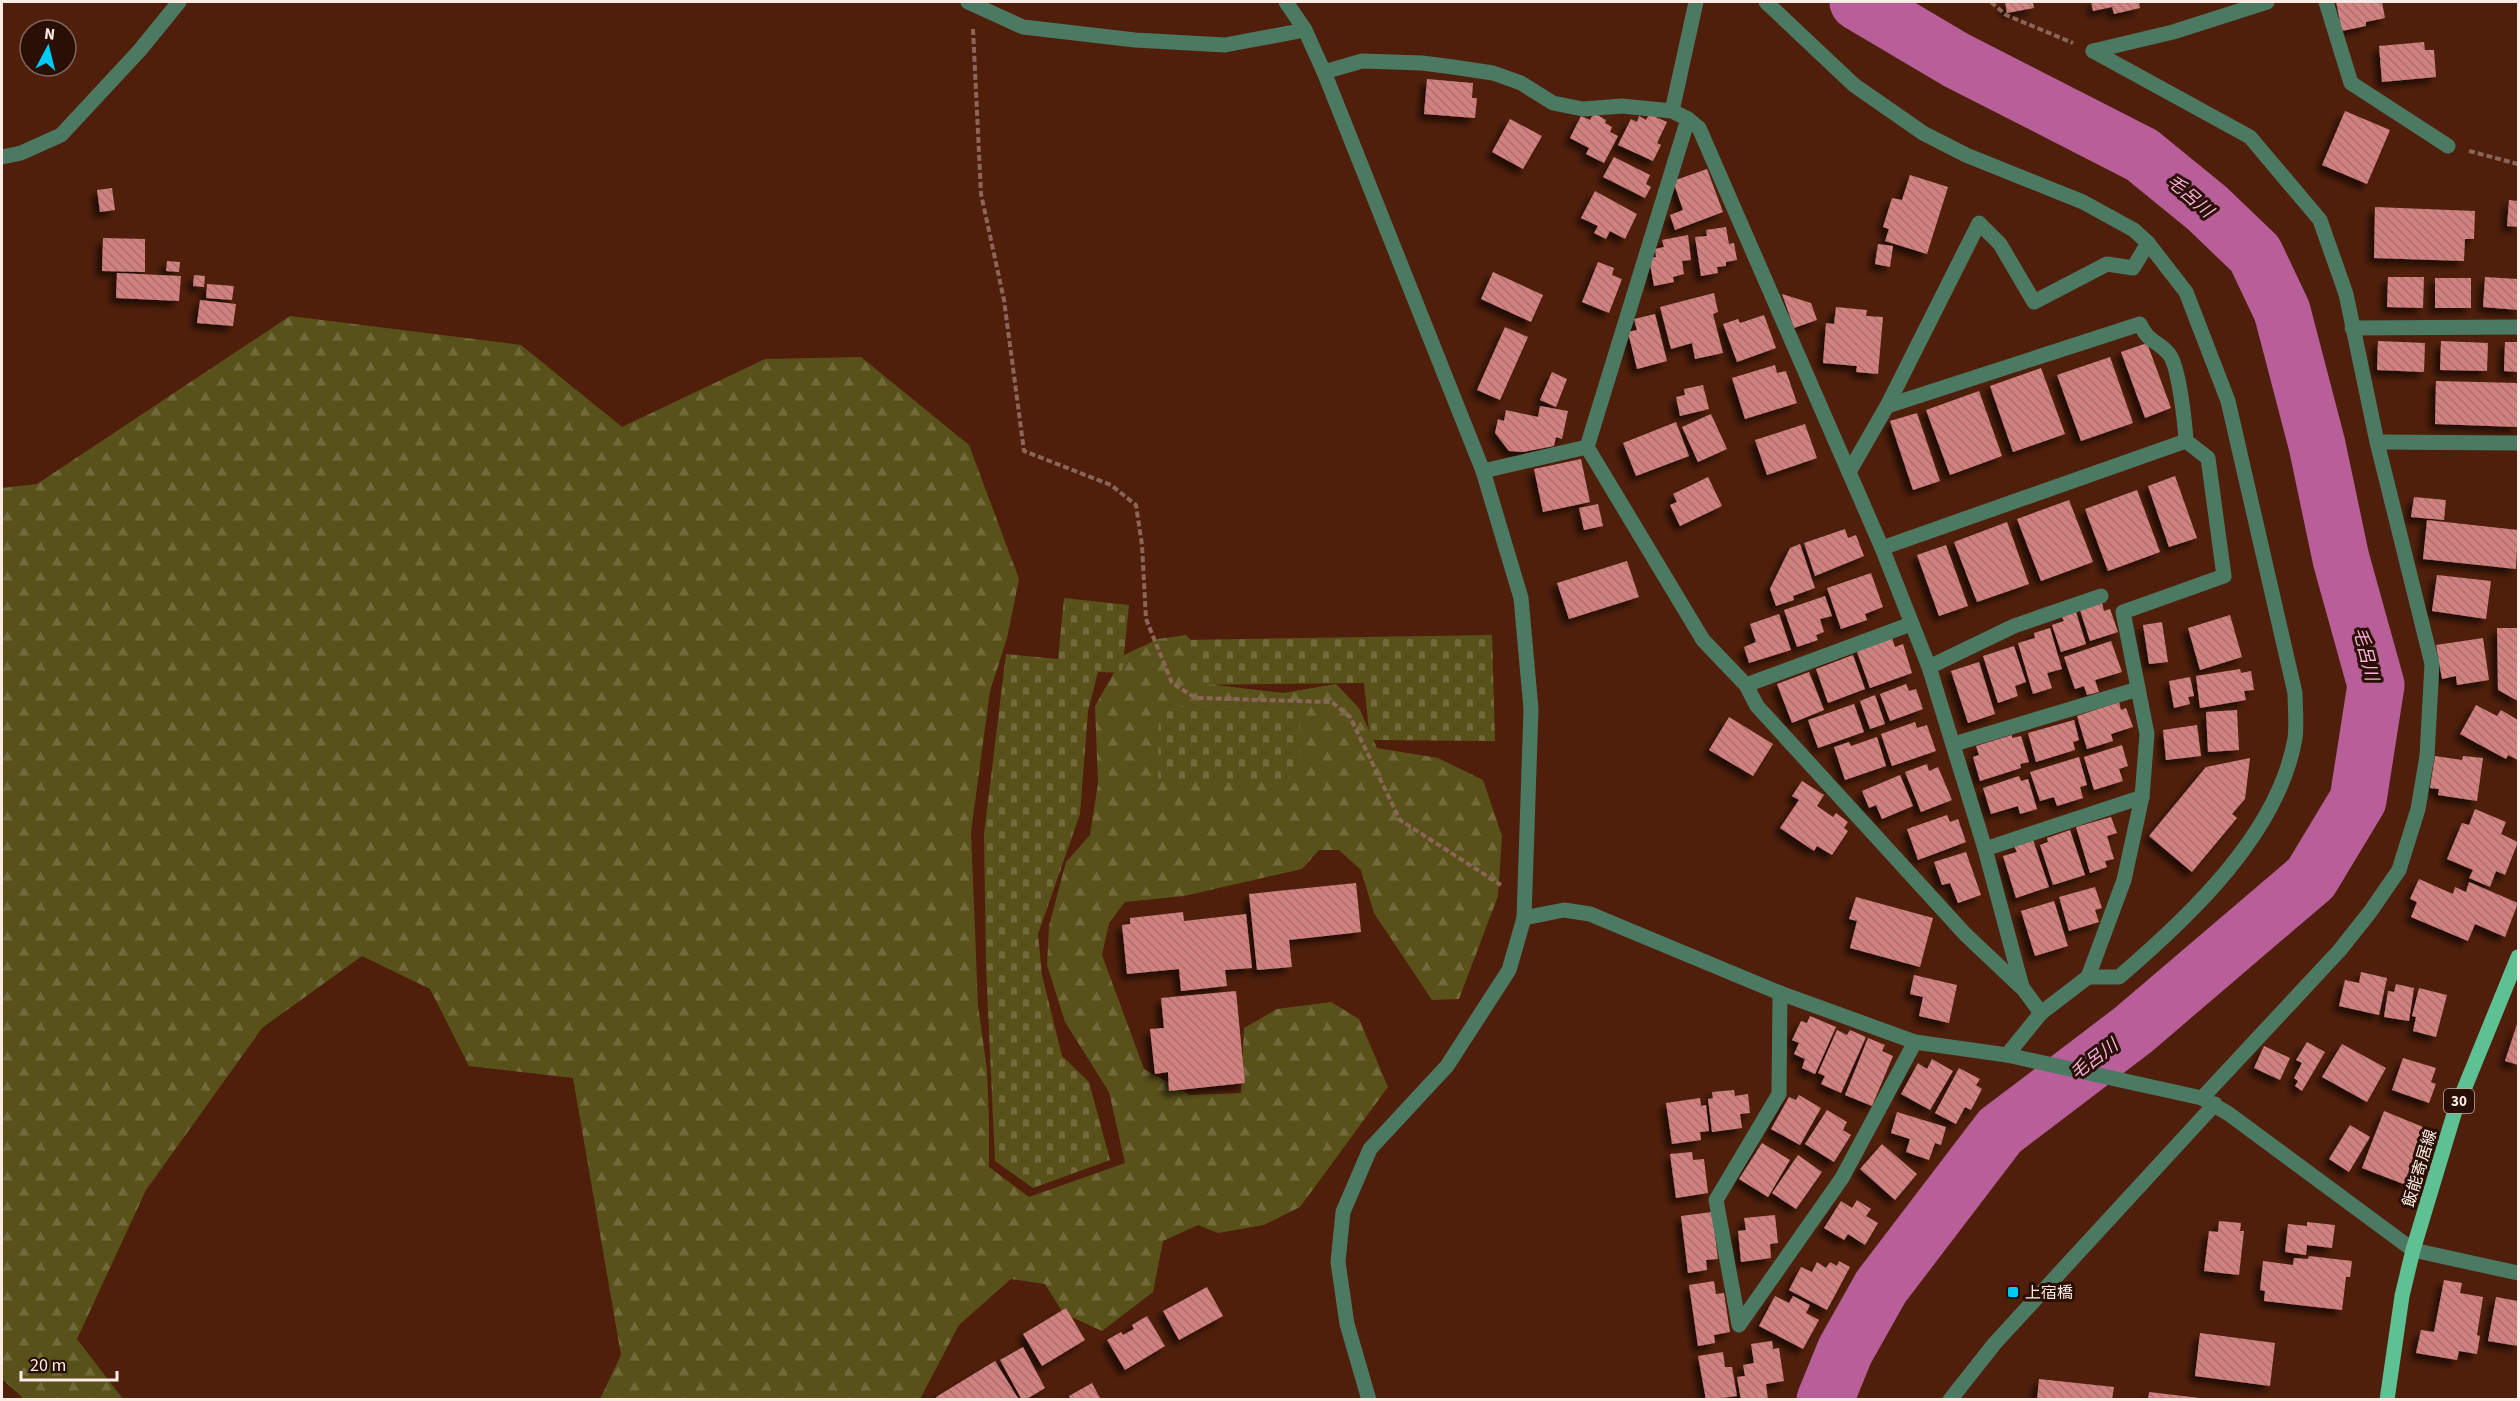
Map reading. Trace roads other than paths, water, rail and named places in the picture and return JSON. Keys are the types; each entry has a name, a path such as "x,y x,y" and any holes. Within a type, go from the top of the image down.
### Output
{"main road":[{"name":"飯能寄居線","path":"2387,1400 2402,1296 2413,1250 2454,1114 2518,957"}],"street":[{"path":"2,157 21,153 61,135 140,50 179,2"},
{"path":"1286,2 1305,30 1324,72 1483,471 1521,598 1531,709 1524,918 1509,970 1447,1066 1370,1149 1343,1212 1338,1262 1347,1324 1370,1400"},
{"path":"1672,111 1696,2"},
{"path":"1766,2 1854,85 1923,133 1966,155 2083,202 2134,230 2148,243 2186,292 2228,401 2295,693 2295,738 2278,791 2257,833 2212,886 2164,938 2119,978 2088,978"},
{"path":"1950,1400 1995,1343 2209,1101 2370,912 2399,870 2418,808 2427,756 2432,664 2377,442 2346,294 2320,220 2250,137 2092,51 2173,32 2267,2"},
{"path":"2326,2 2351,83 2448,146"},
{"path":"970,3 1023,27 1136,40 1226,45 1305,30"},
{"path":"1324,72 1362,61 1422,63 1493,73 1521,83 1553,103 1583,109 1622,106 1672,111 1699,128 1882,548 1929,667 1985,849 2022,987"},
{"path":"1688,119 1587,447 1703,640 1746,685 1757,706 1965,934 2022,987 2041,1013"},
{"path":"1849,472 1887,406 1979,223 2000,244 2034,302 2108,264 2133,268 2148,243"},
{"path":"1887,406 2140,324 2146,336 2170,355 2184,411 2186,441 2208,458 2224,576 2123,612 2147,734 2142,798 2124,879 2088,978 2041,1013 2007,1055"},
{"path":"2352,328 2518,327"},
{"path":"1882,548 2186,441"},
{"path":"2377,442 2518,443"},
{"path":"1483,471 1587,447"},
{"path":"1929,667 2014,626 2101,596"},
{"path":"1746,685 1911,624"},
{"path":"1954,744 2138,689"},
{"path":"1985,849 2142,798"},
{"path":"1524,918 1564,910 1590,914 1780,993 1915,1042 2035,1060 2185,1093 2209,1101 2413,1250 2518,1273"},
{"path":"1780,993 1779,1094 1716,1200 1739,1325 1842,1178 1915,1042"}],"waterway":[{"name":"毛呂川","path":"1825,1400 1845,1351 1881,1287 2000,1131 2133,1030 2311,878 2358,800 2376,685 2341,559 2317,445 2282,311 2255,254 2207,208 2142,155 1956,60 1858,2"}],"place":[{"name":"上宿橋","path":"2013,1292"}]}
